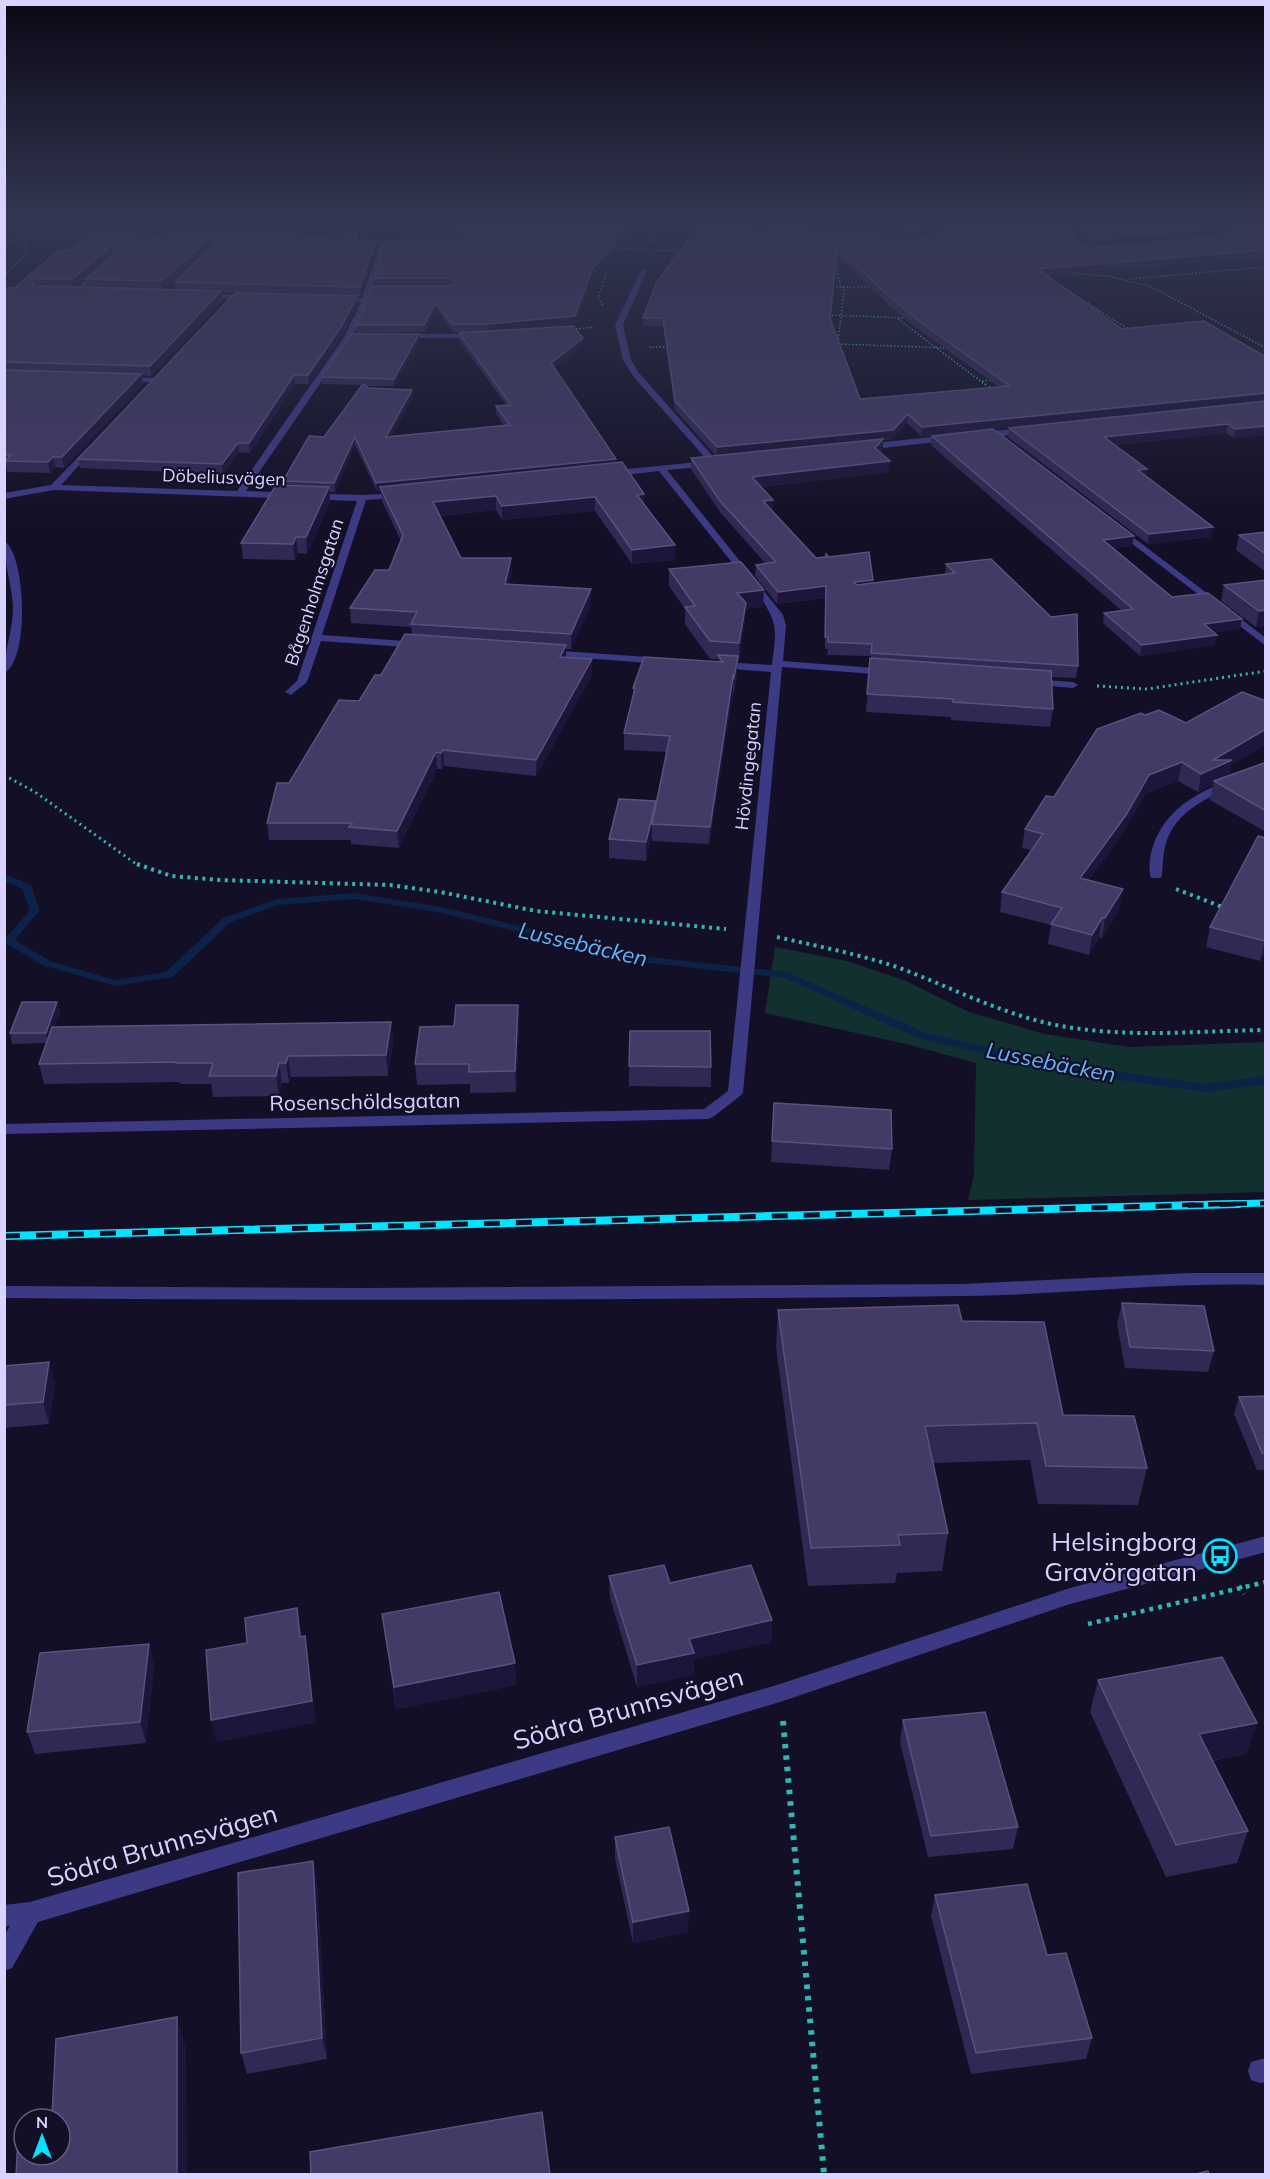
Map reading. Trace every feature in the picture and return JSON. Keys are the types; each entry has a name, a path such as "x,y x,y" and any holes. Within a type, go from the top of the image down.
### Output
{"street":[{"path":"239,494 348,337 356,320"},
{"path":"622,320 619,326 627,360 636,374 714,462"},
{"path":"394,336 487,336"},
{"path":"348,337 360,337"},
{"path":"146,389 162,372"},
{"path":"106,378 154,380"},
{"path":"973,436 1044,428"},
{"path":"996,434 1005,441"},
{"path":"855,448 961,437"},
{"path":"54,487 99,439"},
{"path":"601,474 725,461"},
{"name":"Hövdingegatan","path":"661,468 778,615 781,625 779,666 735,1093 724,1104"},
{"name":"Döbeliusvägen","path":"4,496 54,487 362,498 410,494"},
{"name":"Bågenholmsgatan","path":"291,692 302,682 362,498"},
{"path":"1105,518 1266,643"},
{"path":"4,544 13,567 18,596 16,640 4,670"},
{"path":"318,638 436,646"},
{"path":"530,652 672,662"},
{"path":"708,664 894,672"},
{"path":"1019,681 1073,685"},
{"path":"1156,875 1154,859 1164,832 1173,817 1205,795 1266,773"},
{"name":"Rosenschöldsgatan","path":"4,1129 708,1114 724,1104"},
{"path":"4,1292 184,1294 982,1290 1217,1276 1266,1279"},
{"name":"Södra Brunnsvägen","path":"4,1916 30,1913 780,1693 1070,1596 1266,1544"},
{"path":"4,1960 30,1913"}],"path":[{"path":"841,320 838,344 951,348"},
{"path":"898,320 999,394"},
{"path":"1114,320 1132,331 1120,332"},
{"path":"1213,320 1266,348"},
{"path":"624,348 672,347"},
{"path":"981,381 993,380"},
{"path":"1073,685 1147,689 1266,671"},
{"path":"4,775 35,792 141,867 171,876 210,880 390,885 440,892 536,911 750,937 860,955 1010,1013 1053,1025 1145,1034 1266,1030"},
{"path":"1156,875 1178,891 1209,904 1232,910"},
{"path":"1086,1624 1266,1581"},
{"path":"780,1693 806,1956 824,2175"}],"green space":[{"path":"775,947 847,961 906,981 969,1012 1045,1034 1129,1047 1265,1042 1265,1192 968,1200 974,1175 976,1063 906,1044 765,1013"}],"building":[{"path":"4,320 194,320 150,366 4,362"},
{"path":"210,320 345,320 308,375 294,375 249,443 238,443 222,464 78,459"},
{"path":"358,320 427,320 424,325 356,325"},
{"path":"449,320 534,320 487,324 452,324"},
{"path":"663,320 831,320 860,399 1010,386 918,320 1109,320 1122,329 1204,321 1266,357 1266,393 922,427 908,414 893,430 717,447 675,401"},
{"path":"573,326 583,338 551,363 616,459 376,483 355,437 334,483 283,481 309,436 324,437 363,384 369,388 412,390 386,437 510,425 496,406 511,405 459,333"},
{"path":"351,334 419,334 394,379 321,377"},
{"path":"4,370 141,374 62,457 53,457 48,462 5,461 11,455 4,455"},
{"path":"1266,401 1266,426 1235,429 1228,424 1104,437 1147,469 1138,470 1213,527 1149,534 1009,428"},
{"path":"993,429 1134,536 1103,540 1172,597 1208,593 1242,619 1204,624 1217,635 1142,645 1104,613 1133,609 932,436"},
{"path":"883,439 875,448 890,461 752,477 773,500 763,501 816,558 826,557 826,554 829,557 869,552 873,580 854,582 857,585 955,573 946,564 991,559 1051,617 1077,614 1078,666 871,653 872,644 828,642 828,637 825,637 826,586 778,592 756,565 776,562 720,501 691,458"},
{"path":"622,462 644,494 637,495 675,545 632,550 595,497 502,506 496,496 433,502 461,558 511,558 505,584 591,589 571,634 411,624 417,612 350,608 375,570 389,570 403,535 380,487"},
{"path":"276,485 329,487 306,537 296,537 293,544 241,543"},
{"path":"1266,532 1266,554 1239,535"},
{"path":"741,562 764,590 737,593 746,603 739,643 710,641 685,607 695,606 669,569"},
{"path":"1266,580 1266,610 1259,611 1224,585"},
{"path":"405,634 566,645 560,657 592,659 536,760 443,750 441,753 436,752 397,831 349,827 352,823 267,823 277,783 289,783 339,700 359,701 375,675 381,675"},
{"path":"718,655 738,656 710,827 652,824 670,736 624,733 635,688 633,688 644,657 723,662"},
{"path":"870,658 1051,671 1053,709 953,702 953,699 867,694"},
{"path":"1242,692 1266,701 1266,729 1213,760 1232,760 1201,774 1182,762 1149,775 1126,815 1080,878 1123,889 1092,935 1051,924 1062,908 1002,892 1043,834 1025,829 1046,796 1054,797 1097,729 1141,713 1145,715 1159,710 1186,723"},
{"path":"1266,763 1266,811 1214,781"},
{"path":"619,799 656,801 646,842 609,839"},
{"path":"1258,836 1266,838 1265,941 1210,927"},
{"path":"22,1002 57,1002 46,1033 10,1033"},
{"path":"456,1005 518,1005 515,1071 469,1072 469,1064 415,1064 420,1027 454,1026"},
{"path":"391,1022 386,1055 288,1056 286,1063 279,1063 276,1076 209,1076 213,1063 39,1064 52,1027"},
{"path":"630,1031 710,1031 711,1067 629,1066"},
{"path":"774,1103 891,1110 892,1149 772,1141"},
{"path":"1122,1303 1204,1306 1214,1351 1130,1347"},
{"path":"958,1305 962,1321 1044,1322 1063,1415 1134,1416 1147,1468 1046,1466 1037,1423 925,1426 948,1533 898,1535 900,1545 811,1548 778,1310"},
{"path":"49,1362 43,1402 4,1405 4,1366"},
{"path":"1266,1396 1266,1453 1262,1453 1239,1397"},
{"path":"664,1565 670,1583 751,1565 772,1620 689,1639 694,1653 637,1665 609,1576"},
{"path":"499,1592 515,1663 394,1687 382,1614"},
{"path":"297,1608 300,1637 305,1636 312,1701 211,1720 206,1650 247,1643 245,1618"},
{"path":"149,1644 140,1722 27,1732 40,1653"},
{"path":"1222,1657 1257,1723 1199,1734 1248,1831 1176,1845 1098,1680"},
{"path":"985,1712 1018,1827 931,1836 903,1720"},
{"path":"669,1827 689,1911 633,1922 615,1837"},
{"path":"313,1861 322,2038 241,2053 238,1873"},
{"path":"1027,1884 1047,1955 1066,1953 1092,2038 976,2053 935,1895"},
{"path":"177,2017 177,2175 16,2175 16,2167 72,2167 72,2107 52,2107 56,2039"},
{"path":"542,2112 550,2175 311,2175 310,2152"},
{"path":"1208,2171 1209,2175 1192,2175"}],"waterway":[{"name":"Lussebäcken","path":"4,877 27,887 35,910 9,941 46,963 115,983 169,975 227,920 277,902 354,896 442,910 641,959 787,975 922,1036 1063,1068 1206,1088 1266,1080"}],"railway":[{"path":"1182,1205 1266,1203"},
{"path":"4,1236 1239,1204"}],"place":[{"name":"Helsingborg Gravörgatan","path":"1220,1556"}]}
